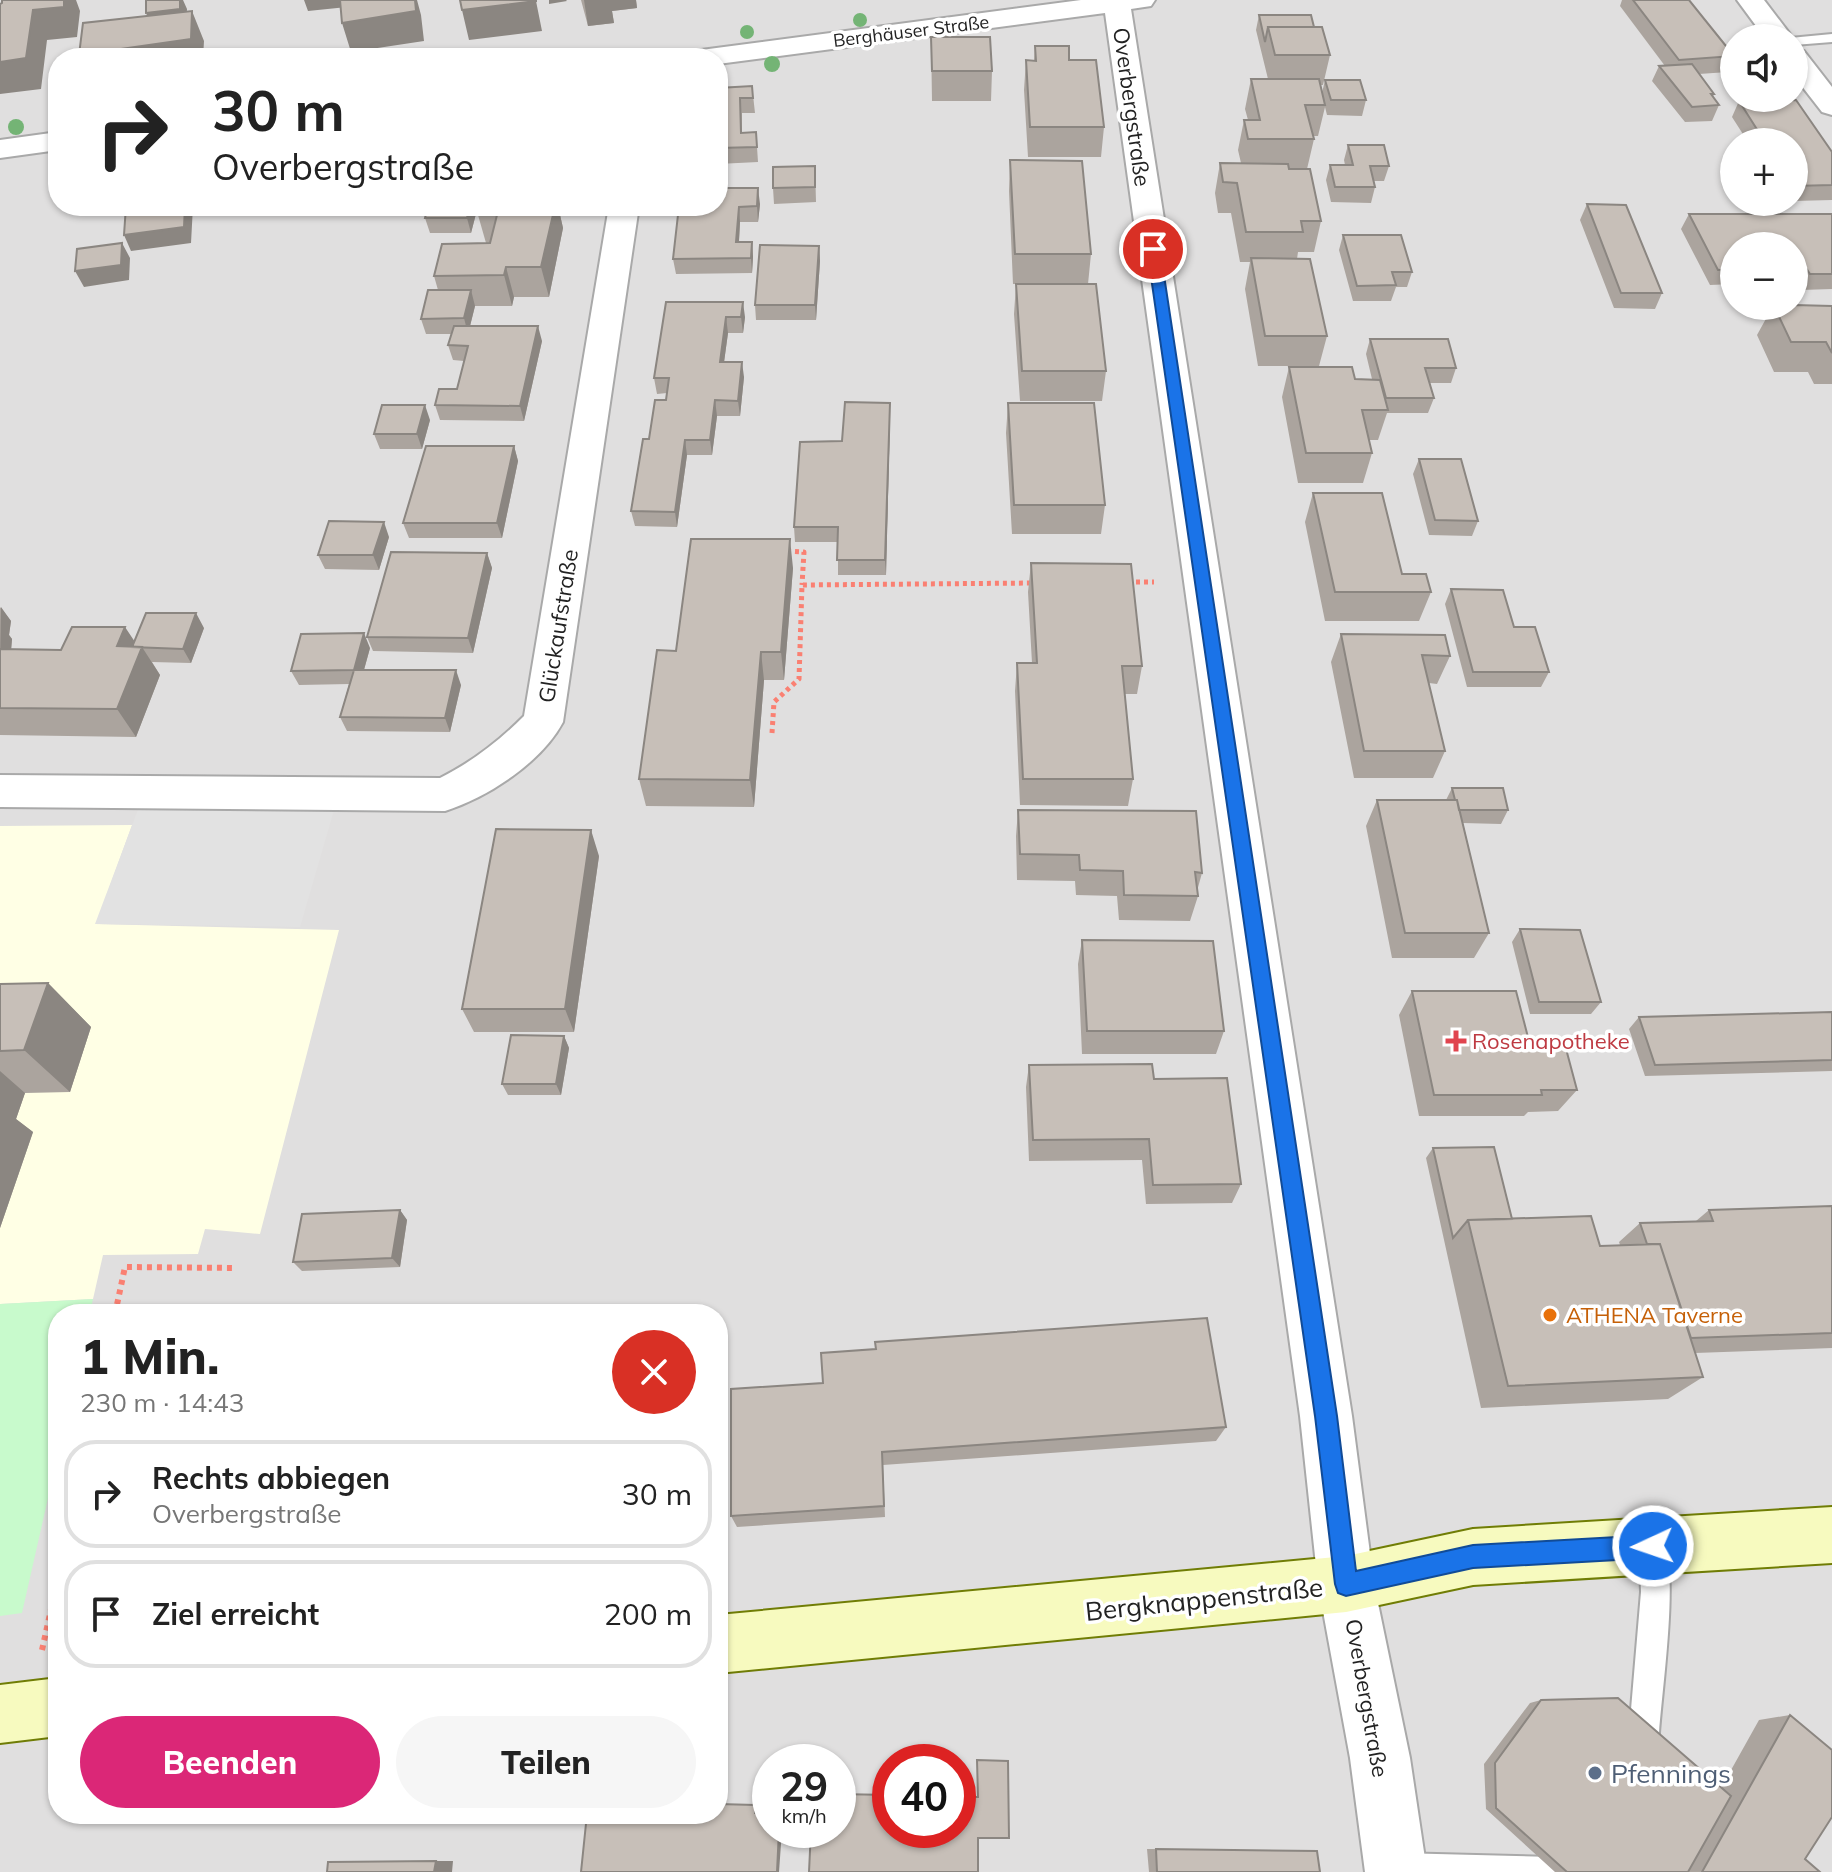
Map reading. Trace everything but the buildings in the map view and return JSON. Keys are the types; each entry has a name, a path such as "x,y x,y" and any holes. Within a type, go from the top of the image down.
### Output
{"street":[{"path":"1750,0 1768,24"},
{"name":"Berghäuser Straße","path":"728,54 1127,1"},
{"name":"Overbergstraße","path":"1127,1 1203,581 1326,1416 1346,1584 1380,1758 1396,1870"},
{"path":"1808,75 1832,106"},
{"path":"0,149 48,142"},
{"name":"Glückaufstraße","path":"0,791 445,795 488,774 516,751 543,722 622,216"},
{"name":"Bergknappenstraße","path":"728,1643 1346,1584 1473,1557 1832,1535"}],"lane":[{"path":"1808,40 1832,38"},
{"path":"1644,1733 1655,1592 1653,1546"},
{"path":"1396,1870 1553,1872"}],"path":[{"path":"772,733 774,702 799,679 804,552 780,551"},
{"path":"1126,582 1203,581"},
{"path":"802,585 1049,583"},
{"path":"117,1304 125,1267 236,1268"},
{"path":"29,1710 48,1624"}],"shaded area":[{"path":"0,0 1832,0 1832,1872 0,1872"},
{"path":"142,799 336,803 300,927 95,924"},
{"path":"132,825 96,924 339,930 260,1234 205,1229 198,1254 103,1255 93,1299 0,1304 0,826"}],"green space":[{"path":"93,1299 92,1304 48,1304 48,1498 22,1613 0,1616 0,1304"}],"place":[{"name":"Rosenapotheke","path":"1456,1041"},
{"name":"ATHENA Taverne","path":"1550,1315"},
{"name":"Pfennings","path":"1595,1773"}],"route":[{"path":"1153,249 1326,1416 1346,1584 1473,1557 1653,1546"}]}
